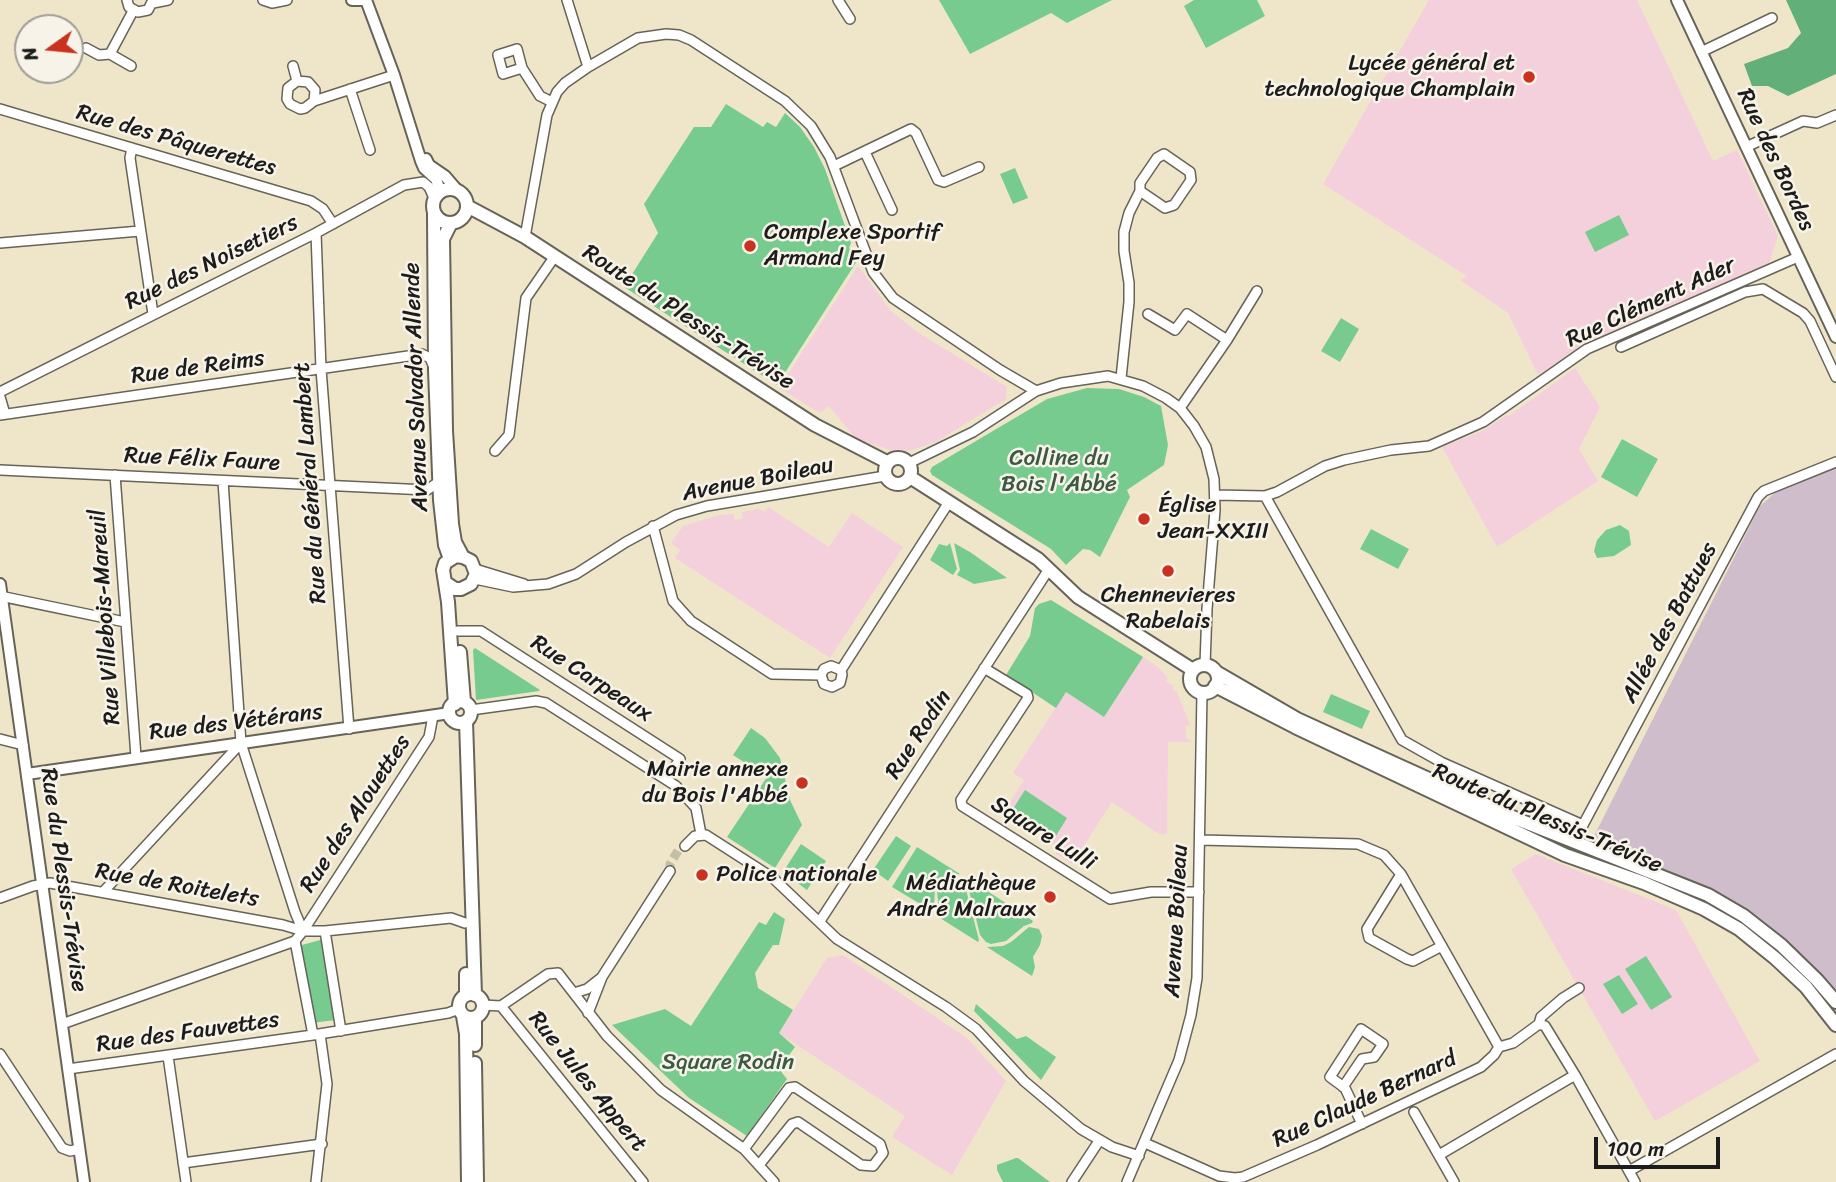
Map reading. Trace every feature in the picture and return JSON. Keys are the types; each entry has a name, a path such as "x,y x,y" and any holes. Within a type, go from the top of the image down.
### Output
{"main road":[{"path":"445,189 457,190 464,197 467,206 460,220 451,223 441,221 434,214 437,195 445,189"},
{"name":"Route du Plessis-Trévise","path":"467,206 525,237 886,469"},
{"name":"Avenue Salvador Allende","path":"434,214 435,370 440,481 445,545 457,558"},
{"path":"451,223 443,239 446,431 457,558"},
{"path":"898,457 909,463 911,471 906,482 898,484 890,481 886,469 898,457"},
{"name":"Route du Plessis-Trévise","path":"910,477 1038,559 1078,597 1286,713 1517,819 1708,895 1744,916 1782,945 1836,1002"},
{"path":"446,583 450,587 461,589 471,584 475,574 471,561 457,558"},
{"path":"457,558 443,570 460,712 474,999"},
{"path":"461,589 456,604 465,923 474,999 481,1013 466,1014"},
{"path":"1205,669 1217,679 1215,687 1202,692 1195,689 1190,682 1205,669"},
{"name":"Route du Plessis-Trévise","path":"1215,687 1571,857 1644,883 1704,909 1739,929 1775,958 1806,988 1836,1025"},
{"path":"474,999 459,1003 466,1014 477,1182"},
{"path":"466,1014 468,1182"}],"street":[{"path":"127,0 133,11"},
{"path":"133,11 143,12 153,1 168,0"},
{"path":"262,0 288,3"},
{"path":"359,0 376,24 424,168 436,179 437,195"},
{"path":"567,0 588,67"},
{"path":"838,0 850,19"},
{"name":"Rue des Bordes","path":"1677,0 1836,337"},
{"path":"110,54 133,11"},
{"path":"1701,52 1772,18"},
{"path":"525,237 547,115 565,83 638,38 679,35 785,101 811,126 834,166 873,272 893,298 1006,375 1036,391"},
{"path":"86,48 99,55 110,54 131,66"},
{"path":"293,66 297,81"},
{"path":"522,68 540,96 552,102"},
{"path":"314,101 315,90 308,82 297,81 288,88 287,99 290,104 305,108 314,101 394,75"},
{"path":"350,89 370,150"},
{"name":"Rue des Pâquerettes","path":"0,109 311,201 323,209 333,224"},
{"path":"1746,148 1803,121 1817,123 1836,115"},
{"path":"834,166 911,130 916,133 938,180 944,182 979,167"},
{"path":"132,148 130,158 153,314"},
{"path":"419,152 429,165 445,176 457,190"},
{"path":"865,152 892,210"},
{"path":"1121,378 1129,302 1124,232 1129,213 1140,191 1140,183 1157,158 1164,154 1190,172 1192,180 1174,205 1165,208 1140,191"},
{"name":"Rue des Noisetiers","path":"0,394 316,233 404,185 423,182 437,195"},
{"path":"0,243 140,231"},
{"name":"Rue du Général Lambert","path":"316,233 321,369 349,729"},
{"path":"495,451 509,435 526,298 555,257"},
{"name":"Rue Clément Ader","path":"1214,495 1265,496 1335,463 1391,450 1429,446 1498,413 1587,349 1798,257"},
{"path":"1620,347 1745,292 1763,289 1803,313 1810,321 1836,377"},
{"path":"1180,408 1257,291"},
{"path":"1148,314 1175,330 1187,314 1227,340"},
{"name":"Rue de Reims","path":"3,415 422,354 430,358 435,370"},
{"path":"909,463 973,432 1036,391 1081,378 1121,378 1143,386 1180,408 1206,447 1212,466 1214,495 1205,669"},
{"path":"0,394 3,415"},
{"name":"Allée des Battues","path":"1571,857 1568,846 1576,842 1758,498 1765,491 1836,462"},
{"name":"Avenue Boileau","path":"475,574 513,587 548,584 570,577 653,526 676,515 706,506 886,469"},
{"name":"Rue Félix Faure","path":"0,470 427,490 440,481"},
{"name":"Rue Villebois-Mareuil","path":"115,475 136,757"},
{"path":"223,481 241,743 303,931"},
{"path":"1265,496 1402,740 1441,762 1583,825"},
{"path":"821,676 828,687 836,686 842,679 841,670 949,502"},
{"path":"653,526 673,601 691,621 772,674 821,676"},
{"name":"Rue Rodin","path":"820,921 1049,569"},
{"name":"Rue du Plessis-Trévise","path":"0,584 84,1182"},
{"path":"1,597 125,622"},
{"name":"Rue Carpeaux","path":"458,631 481,631 680,759 667,779"},
{"path":"821,676 827,667 835,666 841,670"},
{"name":"Square Lulli","path":"984,668 1027,694 1028,698 961,800 962,806 1110,899 1151,892 1199,892"},
{"name":"Avenue Boileau","path":"1127,1182 1179,1060 1197,978 1202,692"},
{"name":"Rue Carpeaux","path":"460,712 544,702 667,779 696,808 701,834"},
{"name":"Rue des Vétérans","path":"27,774 460,712"},
{"name":"Rue des Alouettes","path":"295,941 429,737 433,716"},
{"path":"0,738 23,745"},
{"path":"103,892 241,743"},
{"path":"685,846 693,837 701,834 773,878 837,939 954,1012 976,1029 1050,1105 1099,1141 1139,1156"},
{"path":"1201,840 1358,844 1384,855 1401,874 1499,1047"},
{"path":"588,1013 602,977 670,871"},
{"path":"1401,874 1367,929 1369,938 1413,961 1442,946"},
{"path":"0,898 43,884"},
{"name":"Rue de Roitelets","path":"43,884 103,892 303,931 451,918 465,923"},
{"path":"325,931 341,1031 448,1013 466,1014"},
{"path":"62,1024 295,941 327,1084 316,1182"},
{"path":"474,999 501,1006 553,972 558,973 588,1013 660,1090 744,1149 774,1182"},
{"path":"574,993 587,989 602,977"},
{"name":"Rue Claude Bernard","path":"1145,1143 1219,1176 1235,1178 1290,1157 1481,1067 1499,1047 1513,1043 1539,1024 1541,1017 1579,988"},
{"name":"Rue Jules Appert","path":"501,1006 643,1182"},
{"path":"1539,1024 1545,1026 1575,1075 1635,1182"},
{"path":"1343,1087 1362,1059 1374,1058 1383,1044 1361,1029 1329,1077 1343,1087 1362,1124"},
{"name":"Rue des Fauvettes","path":"68,1069 341,1031"},
{"path":"0,1054 5,1070 62,1148 70,1151 79,1149"},
{"path":"1629,1171 1836,1054"},
{"path":"167,1056 186,1182"},
{"path":"1439,1155 1575,1075"},
{"path":"744,1149 789,1088 795,1087 880,1144 883,1153 873,1166 861,1166 798,1122 792,1124 759,1165"},
{"path":"1414,1112 1454,1182"},
{"path":"1073,1182 1099,1141"},
{"path":"183,1163 321,1144"}],"shaded area":[{"name":"Lycée général et technologique Champlain","path":"1429,0 1637,0 1713,161 1737,150 1778,236 1769,263 1584,343 1538,375 1508,313 1460,280 1467,276 1323,184"},
{"path":"858,266 891,311 917,332 1007,387 1006,399 936,442 897,452 856,439 829,406 820,413 779,388"},
{"path":"1575,368 1600,407 1579,449 1598,481 1497,547 1442,447 1484,430 1509,416"},
{"path":"1836,468 1836,1017 1777,955 1710,904 1585,854 1760,506 1778,490"},
{"path":"768,507 829,547 852,513 903,547 830,658 675,558 680,550 671,543 683,526 719,515 733,514 735,520 743,518 742,512 759,509 765,512"},
{"path":"1143,657 1158,667 1168,678 1166,682 1174,686 1172,689 1177,692 1190,725 1185,726 1186,738 1193,742 1168,742 1167,834 1159,834 1112,802 1072,864 1055,853 1059,847 1004,812 1024,780 1013,773 1066,692 1104,717"},
{"path":"1536,854 1676,910 1760,1061 1655,1121 1511,869"},
{"path":"843,955 967,1038 1006,1081 952,1175 892,1137 905,1116 779,1033 827,958"}],"green space":[{"path":"939,0 1112,0 1067,23 1051,13 970,54"},
{"path":"1194,0 1257,0 1265,16 1206,48 1184,6"},
{"path":"1786,0 1836,0 1836,74 1788,96 1768,86 1752,86 1744,64 1788,48 1801,33"},
{"name":"Complexe Sportif Armand Fey","path":"726,104 763,127 767,122 776,127 785,113 800,127 825,169 851,243 849,248 857,261 777,385 624,287 658,233 644,204 694,127 711,127"},
{"path":"1015,168 1028,198 1013,204 1000,174"},
{"path":"1619,215 1629,235 1595,252 1585,232"},
{"path":"1341,318 1359,329 1340,362 1321,351"},
{"name":"Colline du Bois l'Abbé","path":"1087,388 1119,389 1161,406 1168,445 1164,465 1127,490 1130,497 1100,557 1083,549 1066,565 1051,549 932,475 930,471 932,467 1047,399"},
{"path":"1622,439 1658,459 1637,497 1601,477"},
{"path":"1620,525 1629,531 1631,545 1614,556 1597,558 1594,551 1597,540 1606,530"},
{"path":"1371,529 1409,549 1398,569 1360,549"},
{"path":"950,543 957,569 953,575 930,560 939,544 947,546"},
{"path":"954,543 1007,578 974,584 957,575 960,570"},
{"path":"1051,600 1143,657 1104,717 1066,692 1056,708 1006,675 1030,636 1035,608"},
{"path":"475,648 540,690 476,700"},
{"path":"1331,694 1370,711 1362,729 1323,712"},
{"path":"751,728 765,738 780,758 790,800 802,825 775,868 727,837 767,777 733,755"},
{"path":"1025,790 1067,818 1054,839 1011,812"},
{"path":"896,836 911,846 888,881 873,870"},
{"path":"801,844 826,861 807,890 783,872"},
{"path":"917,847 960,874 946,876 935,885 932,911 892,887"},
{"path":"950,878 964,882 978,942 940,918 937,891 941,883"},
{"path":"969,879 1033,921 1032,923 1006,941 991,944 986,942 980,935 967,882"},
{"name":"Square Rodin","path":"774,912 785,919 779,945 773,945 755,973 758,988 793,1010 779,1033 795,1047 779,1069 787,1079 747,1136 689,1098 612,1025 665,1009 691,1026 759,922 766,925"},
{"path":"1029,927 1039,929 1042,936 1033,957 1035,967 1032,976 987,947 1003,946"},
{"path":"324,939 336,1020 312,1023 298,946"},
{"path":"1646,956 1672,997 1651,1010 1625,969"},
{"path":"1619,975 1638,1004 1622,1014 1603,984"},
{"path":"976,1004 1017,1039 1026,1036 1056,1057 1041,1080 974,1011"},
{"path":"1016,1158 1050,1182 1003,1182 997,1165"}],"tunnel":[{"path":"670,871 670,864 679,849 685,846"}],"place":[{"name":"Lycée général et technologique Champlain","path":"1529,77"},
{"name":"Complexe Sportif Armand Fey","path":"750,246"},
{"name":"Église Jean-XXIII","path":"1144,519"},
{"name":"Chennevieres Rabelais","path":"1168,571"},
{"name":"Mairie annexe du Bois l'Abbé","path":"802,783"},
{"name":"Police nationale","path":"702,875"},
{"name":"Médiathèque André Malraux","path":"1050,897"}]}
